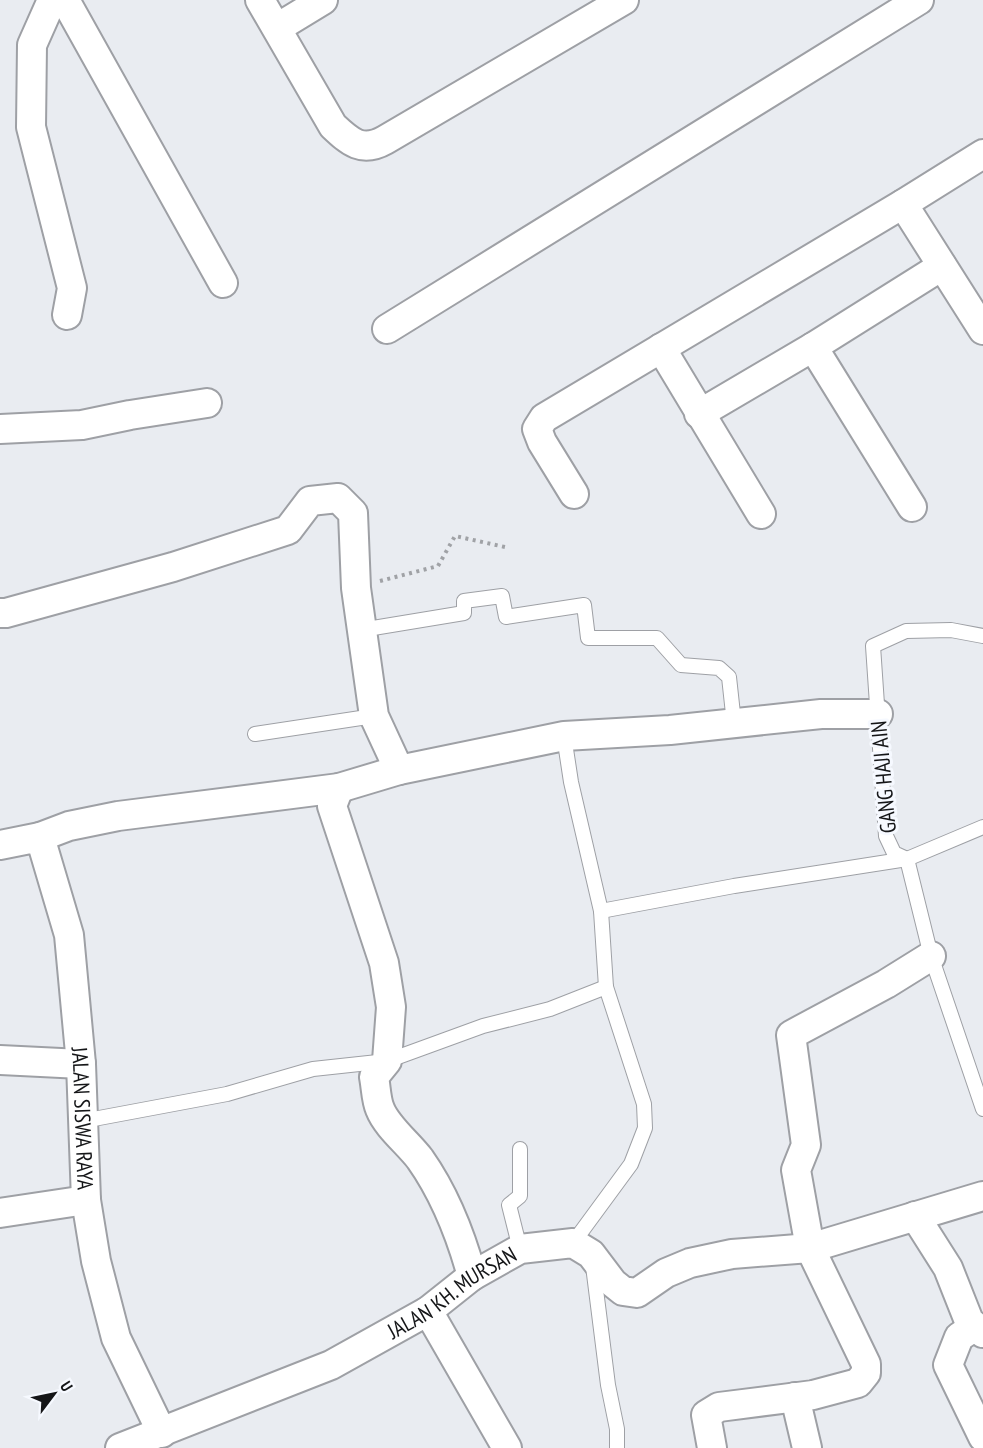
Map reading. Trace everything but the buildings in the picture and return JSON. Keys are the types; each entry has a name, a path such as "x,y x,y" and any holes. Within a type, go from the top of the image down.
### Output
{"street":[{"path":"52,0 32,45 31,127 72,288 67,315"},
{"path":"65,0 223,283"},
{"path":"260,0 333,126 346,139 366,147 377,145 624,0"},
{"path":"277,28 323,0"},
{"path":"387,329 920,0"},
{"path":"574,494 542,442 537,429 544,418 983,154"},
{"path":"903,204 983,330"},
{"path":"699,414 813,347 942,266"},
{"path":"813,347 912,507"},
{"path":"661,348 761,514"},
{"path":"0,429 82,424 207,403"},
{"path":"0,613 174,567 288,530 310,501 338,498 353,513 360,630 374,716 399,770"},
{"path":"0,845 40,837 69,826 118,816 339,788 399,770 564,736 670,730 821,714 878,714"},
{"path":"339,788 332,806 384,963 391,1007 387,1060 374,1077 380,1109 402,1141 419,1158 439,1194 462,1239 472,1276"},
{"name":"JALAN SISWA RAYA","path":"40,837 69,935 81,1065 86,1200 96,1262 116,1338 162,1433"},
{"path":"712,1448 706,1415 712,1410 719,1407 813,1395 858,1383 866,1373 866,1364 810,1248 796,1170 806,1145 791,1035 886,984 931,956"},
{"path":"0,1060 81,1065"},
{"path":"582,1248 613,1283 623,1291 637,1293 666,1274 690,1263 732,1254 810,1248 983,1196"},
{"path":"0,1213 86,1200"},
{"path":"915,1216 948,1268 964,1309 979,1330 959,1337 948,1365 983,1437"},
{"name":"JALAN KH. MURSAN","path":"120,1448 331,1365 428,1311 472,1276 520,1249 582,1248"},
{"path":"428,1311 507,1448"},
{"path":"795,1397 807,1448"}],"lane":[{"path":"360,630 464,613 464,601 502,596 506,617 584,605 588,638 657,638 681,665 719,668 729,677 734,723"},
{"name":"GANG HAJI AIN","path":"983,636 951,630 906,631 873,646 886,836 894,853 907,859 931,956 977,1068 983,1109"},
{"path":"255,734 374,716"},
{"path":"564,736 571,782 601,911 606,987 644,1104 645,1128 631,1164 582,1248 617,1429 617,1448"},
{"path":"601,911 734,886 907,859 983,827"},
{"path":"82,1121 227,1094 313,1070 387,1060 483,1026 550,1009 606,987"},
{"path":"520,1149 520,1196 509,1205 520,1249"}],"path":[{"path":"356,588 438,566 455,536 505,547"}]}
